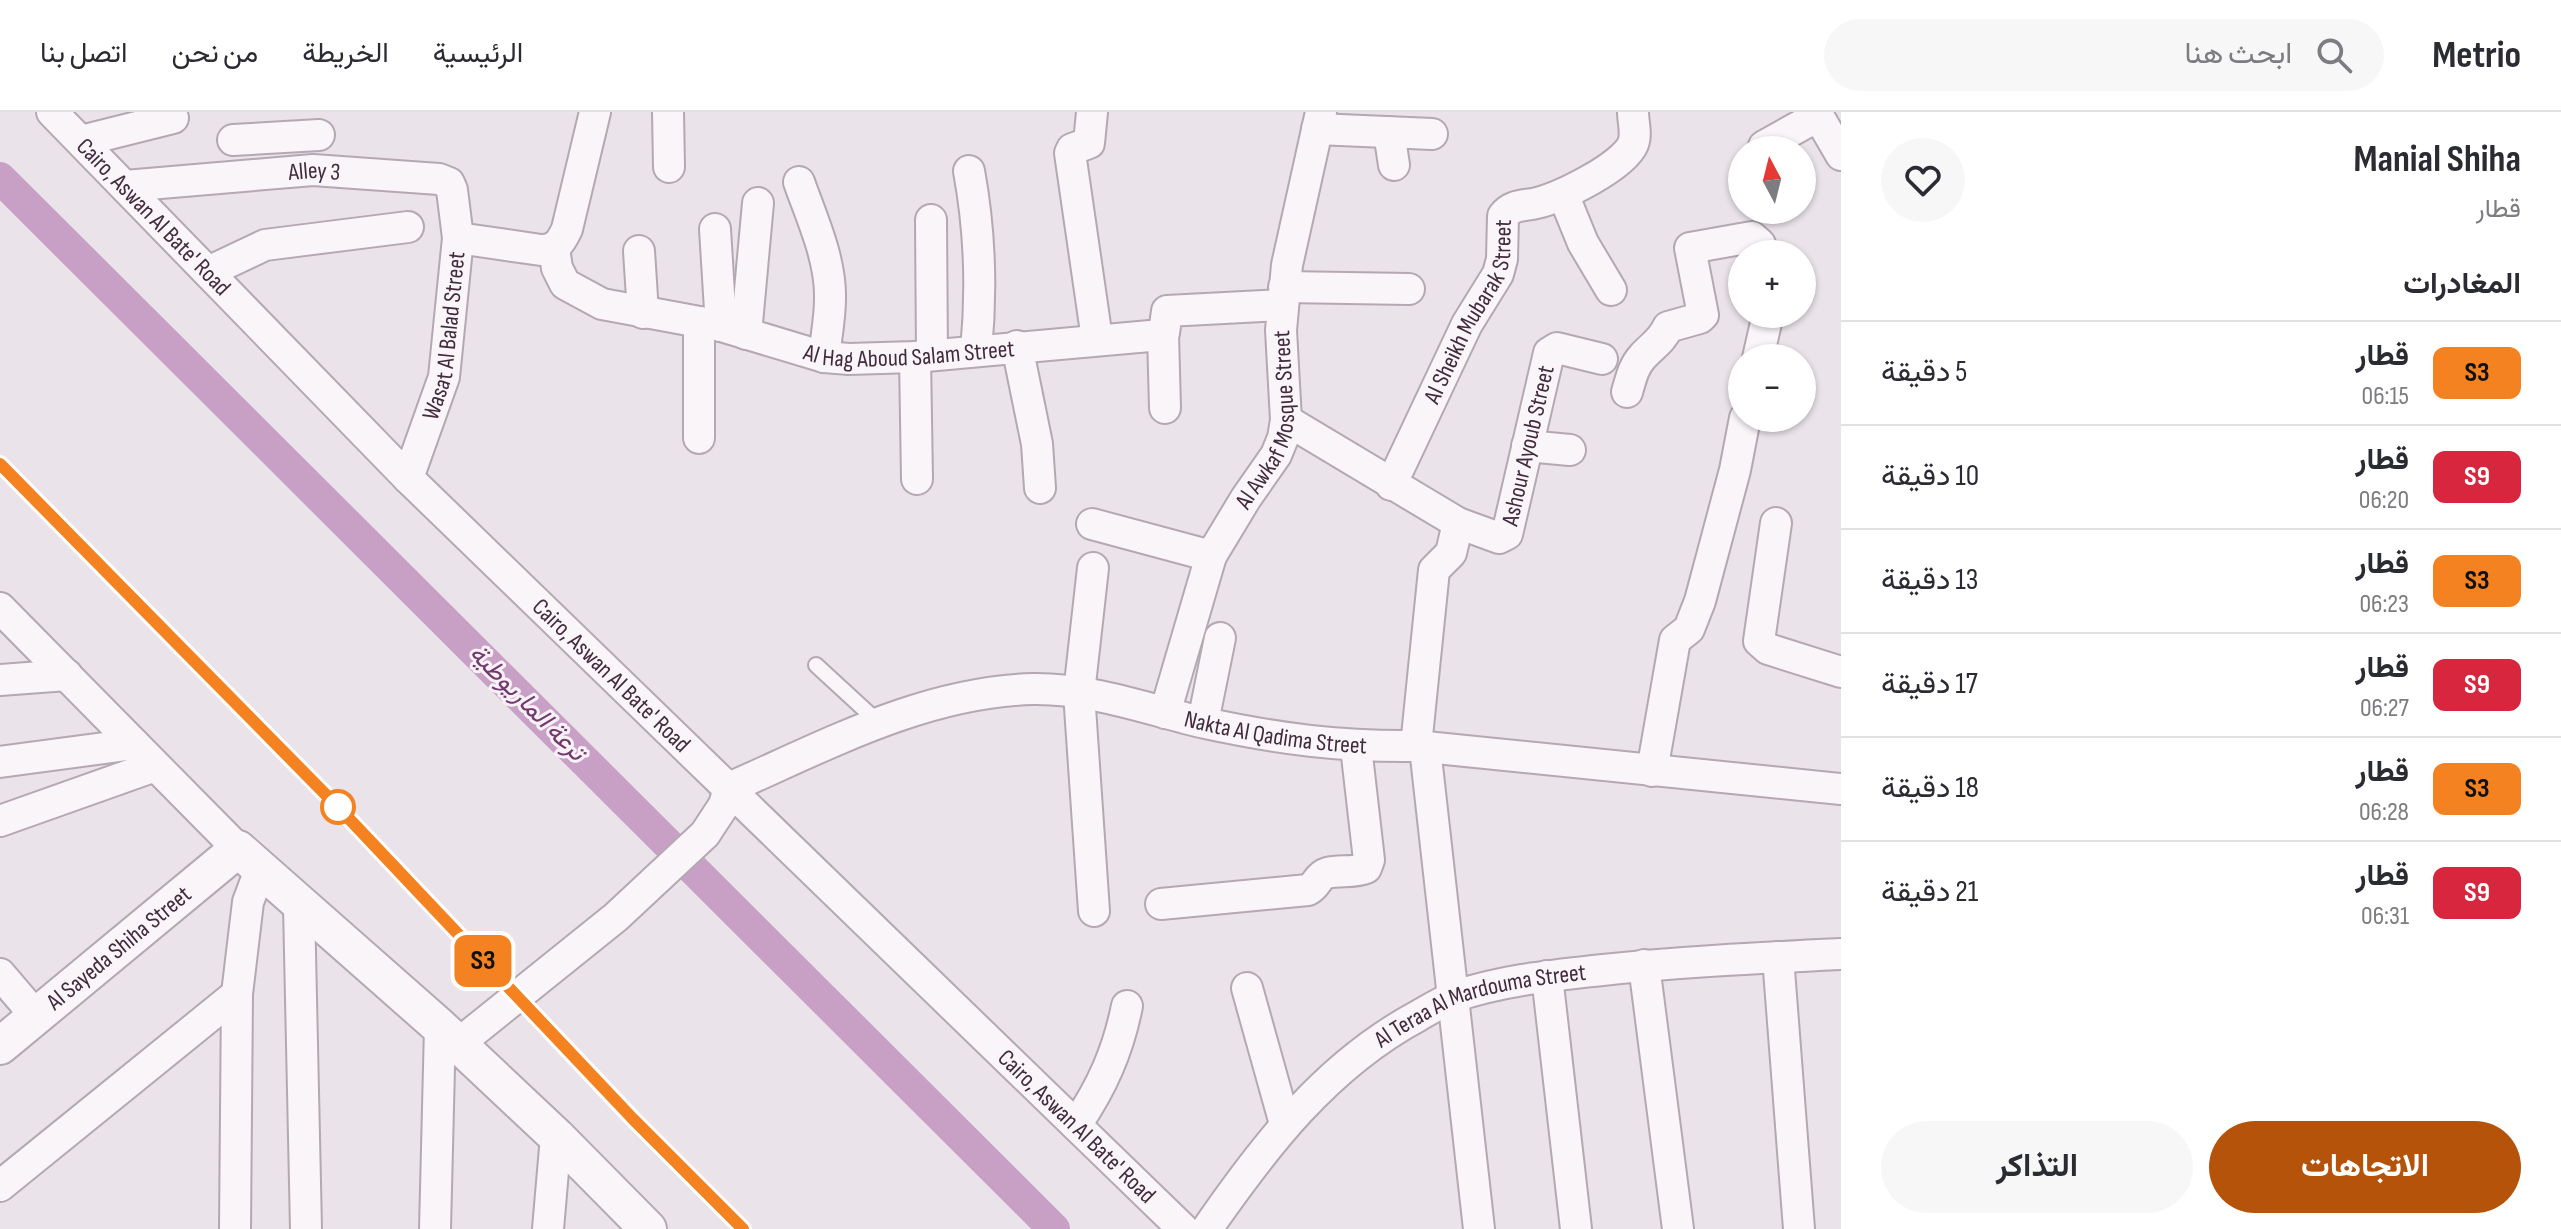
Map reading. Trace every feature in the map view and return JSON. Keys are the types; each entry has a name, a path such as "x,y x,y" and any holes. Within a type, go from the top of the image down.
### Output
{"street":[{"path":"554,248 567,229 595,112"},
{"path":"668,112 669,167"},
{"path":"1092,112 1089,143 1072,149 1070,153 1097,339"},
{"name":"Al Sheikh Mubarak Street","path":"1391,485 1467,324 1498,274 1502,259 1503,216 1511,208 1563,194 1596,177 1630,148 1634,136 1633,112"},
{"name":"Cairo, Aswan Al Bate' Road","path":"59,114 81,141 408,478 1183,1229"},
{"path":"1781,136 1817,114 1841,155"},
{"path":"81,141 173,118"},
{"path":"1319,121 1389,132 1432,134"},
{"name":"Al Awkaf Mosque Street","path":"1165,713 1211,556 1276,455 1286,420 1281,357 1283,296 1291,242 1319,121"},
{"path":"233,140 307,128"},
{"path":"1389,132 1394,165"},
{"name":"Alley 3","path":"125,186 313,170 439,179 449,183 452,190 458,238"},
{"path":"969,171 981,278 976,351"},
{"path":"799,182 829,276 830,300 824,357"},
{"path":"1563,194 1583,243 1611,290"},
{"path":"699,438 722,327 758,203"},
{"path":"917,479 931,220"},
{"path":"208,272 265,245 408,227"},
{"path":"715,229 722,327"},
{"path":"1735,240 1752,237 1755,240"},
{"name":"Wasat Al Balad Street","path":"408,478 444,377 458,238 541,250 554,248"},
{"path":"1627,392 1633,370 1644,355 1663,339 1668,327 1703,315 1690,248 1728,241"},
{"name":"Al Hag Aboud Salam Street","path":"554,248 557,268 565,284 602,304 722,327 824,357 924,356 1163,334"},
{"path":"639,251 643,313"},
{"path":"1165,408 1163,334 1167,311 1283,296 1409,289"},
{"path":"1017,346 1037,444 1040,488"},
{"name":"Ashour Ayoub Street","path":"1286,420 1458,523 1499,538 1507,534 1549,353 1561,348 1602,359"},
{"path":"1652,771 1675,640 1689,629 1700,601 1742,432"},
{"path":"1527,446 1570,450"},
{"path":"1458,523 1451,553 1434,570 1421,747 1479,1229"},
{"path":"1776,523 1759,641 1768,649 1841,672"},
{"path":"1092,524 1211,556"},
{"path":"1093,568 1079,693 1094,911"},
{"path":"0,608 249,860 449,1035 648,1229"},
{"path":"1203,722 1220,638"},
{"path":"0,680 67,675"},
{"name":"Nakta Al Qadima Street","path":"729,788 878,722 964,696 1036,689 1079,693 1308,743 1421,747 1841,789"},
{"path":"1161,904 1308,890 1326,873 1366,868 1369,860 1356,747"},
{"path":"0,762 144,755"},
{"path":"0,821 144,755"},
{"path":"449,1035 616,917 705,834 716,820 729,788"},
{"path":"235,1229 237,994 248,902 249,860"},
{"name":"Al Sayeda Shiha Street","path":"0,1046 35,1015 249,860"},
{"path":"299,906 306,1229"},
{"name":"Al Teraa Al Mardouma Street","path":"1207,1229 1285,1124 1334,1074 1390,1031 1453,997 1504,983 1644,965 1841,954"},
{"path":"1778,957 1799,1229"},
{"path":"1644,965 1678,1229"},
{"path":"0,974 35,1015"},
{"path":"1547,976 1576,1229"},
{"path":"1247,988 1285,1124"},
{"path":"0,1186 237,994"},
{"path":"1076,1125 1109,1069 1127,1006"},
{"path":"435,1229 449,1035"},
{"path":"548,1229 556,1136"}],"lane":[{"path":"816,665 878,722"}],"waterway":[{"name":"ترعة الماريوطية","path":"0,178 1054,1229"}],"railway":[{"path":"0,464 338,807 633,1119 743,1229"}],"train":[{"name":"S3","path":"0,464 338,807 633,1119 743,1229"}]}
